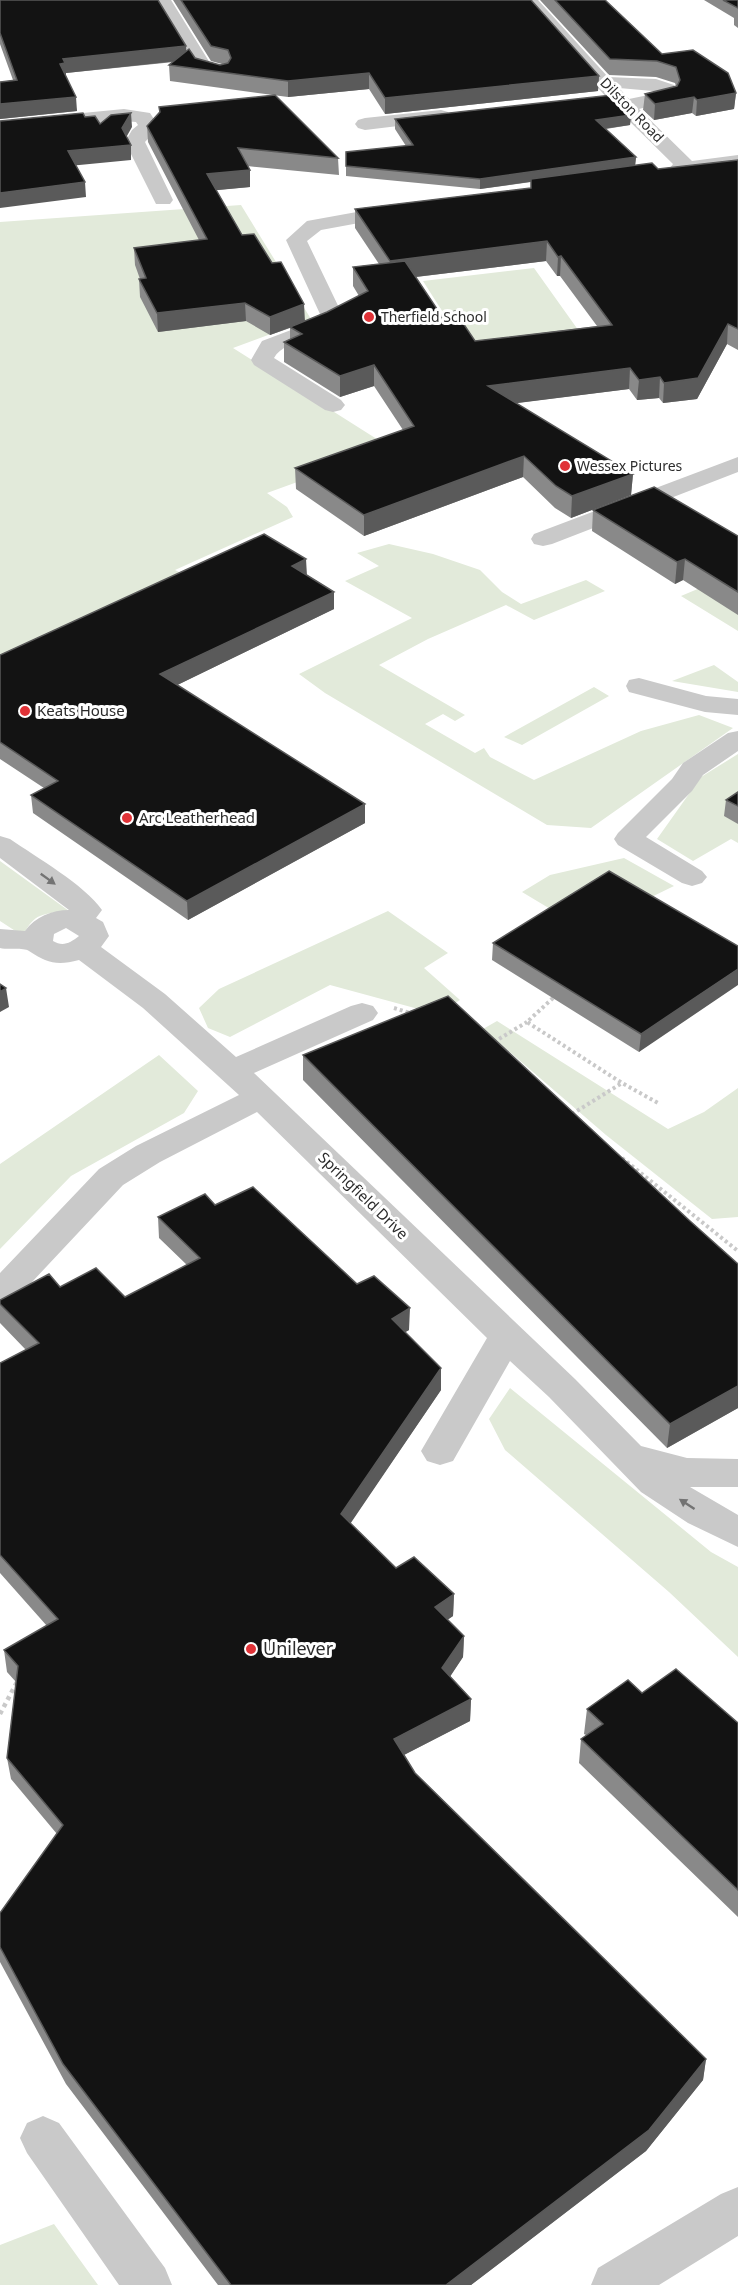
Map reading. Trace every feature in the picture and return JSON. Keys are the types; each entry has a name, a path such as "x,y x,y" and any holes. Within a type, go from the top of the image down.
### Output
{"street":[{"path":"162,0 203,67 221,72"},
{"name":"Dilston Road","path":"528,0 601,91"},
{"path":"656,85 667,88 667,96 652,101 621,101 601,91 656,85"},
{"name":"Dilston Road","path":"621,101 687,167"},
{"path":"365,124 461,114"},
{"path":"0,127 124,115 143,117 149,127 139,134 135,142 163,200"},
{"path":"659,171 738,161"},
{"path":"333,405 262,360 270,346 315,329 332,316 296,240 314,225 416,208"},
{"path":"543,539 738,464"},
{"path":"639,686 705,704 738,707"},
{"path":"692,877 628,839 682,785 693,769 738,739"},
{"path":"0,845 54,883 87,910 81,935 70,953 54,953 44,949 37,941 0,938"},
{"name":"Springfield Drive","path":"81,935 261,1097 631,1456 654,1482 701,1513 738,1532"},
{"path":"231,1071 362,1013"},
{"path":"0,1297 4,1290 111,1177 148,1154 261,1097"},
{"path":"440,1451 506,1336"},
{"name":"Springfield Drive","path":"631,1456 664,1470 703,1475 738,1473"},
{"path":"43,2138 148,2285"},
{"path":"615,2285 738,2210"}],"path":[{"path":"501,1052 492,1044 527,1022 553,998"},
{"path":"527,1022 622,1083 658,1103"},
{"path":"571,1115 622,1083"},
{"path":"562,1107 578,1120"},
{"path":"620,1156 738,1251"},
{"path":"0,1714 21,1675"}],"green space":[{"path":"241,205 311,319 233,348 391,448 267,493 287,507 293,517 175,570 201,583 0,673 0,222"},
{"path":"534,268 586,341 470,355 423,281"},
{"path":"389,544 433,554 480,570 502,592 521,604 586,580 605,591 534,620 506,605 428,639 379,665 465,715 455,721 443,714 425,724 475,753 484,748 490,757 534,780 641,731 699,715 733,728 591,828 547,825 325,693 299,674 412,618 345,581 379,566 357,553"},
{"path":"738,572 738,631 681,596"},
{"path":"714,665 738,682 738,692 672,681"},
{"path":"594,687 609,696 522,745 504,737"},
{"path":"738,754 738,843 731,839 693,861 657,839 701,777"},
{"path":"624,858 674,886 635,905 557,913 522,892 550,875"},
{"path":"0,861 69,911 36,918 23,936 0,921"},
{"path":"388,911 448,953 424,968 460,1000 430,1019 422,1010 330,985 230,1037 208,1028 199,1008 219,989"},
{"path":"497,1021 668,1129 704,1112 738,1088 738,1217 712,1219 606,1135 483,1029"},
{"path":"159,1055 198,1091 184,1113 71,1176 0,1249 0,1164"},
{"path":"510,1388 711,1552 738,1567 738,1657 669,1592 505,1450 489,1419"},
{"path":"54,2224 98,2285 0,2285 0,2245"}],"building":[{"path":"0,0 158,0 186,46 63,59 65,63 60,64 76,97 0,104 0,82 17,80 0,33"},
{"path":"181,0 531,0 599,76 385,98 369,73 288,81 169,65 189,49 195,58 220,65 228,63 231,58 228,50 211,46"},
{"path":"555,0 605,0 662,54 693,50 728,73 736,93 655,104 645,94 677,86 680,80 676,67 657,61 610,59"},
{"path":"723,0 738,0 738,8"},
{"path":"275,95 338,158 238,148 250,170 207,174 242,235 254,234 272,263 281,262 304,304 270,317 245,303 157,313 139,279 146,278 134,248 207,239 147,126 160,112 159,107"},
{"path":"612,95 631,115 596,120 636,157 480,179 346,166 346,152 413,145 395,119"},
{"path":"83,113 85,117 95,116 100,124 111,115 131,113 122,128 131,145 68,151 85,182 0,193 0,121"},
{"path":"738,160 738,329 728,324 698,378 664,383 660,377 639,380 630,368 488,386 633,474 572,496 556,486 524,456 364,515 295,468 414,426 374,365 340,376 284,342 302,334 290,327 327,312 368,291 353,267 405,261 441,315 455,311 475,341 612,325 561,256 558,257 547,241 390,261 355,209 531,188 531,179 652,163 658,169"},
{"path":"654,487 738,536 738,592 685,559 677,562 593,510"},
{"path":"264,534 306,559 292,566 334,592 160,674 365,804 187,901 31,795 58,781 0,742 0,655"},
{"path":"738,792 738,806 726,800"},
{"path":"609,871 738,946 738,969 641,1034 493,943"},
{"path":"0,984 6,988 0,992"},
{"path":"448,996 738,1264 738,1386 670,1424 303,1055"},
{"path":"253,1187 357,1284 374,1276 410,1308 392,1319 441,1368 341,1514 396,1568 414,1557 454,1594 435,1607 464,1636 442,1668 471,1699 394,1739 415,1773 706,2059 649,2130 446,2285 231,2285 63,2064 0,1947 0,1913 63,1825 7,1758 18,1666 4,1650 58,1619 0,1555 0,1363 39,1343 0,1304 0,1300 49,1274 60,1287 96,1268 125,1297 200,1258 158,1217 205,1194 215,1205"},
{"path":"676,1669 738,1723 738,1890 581,1739 603,1724 587,1709 628,1680 642,1693"}],"place":[{"name":"Therfield School","path":"369,317"},
{"name":"Wessex Pictures","path":"565,466"},
{"name":"Keats House","path":"25,711"},
{"name":"Arc Leatherhead","path":"127,818"},
{"name":"Unilever","path":"251,1649"}]}
